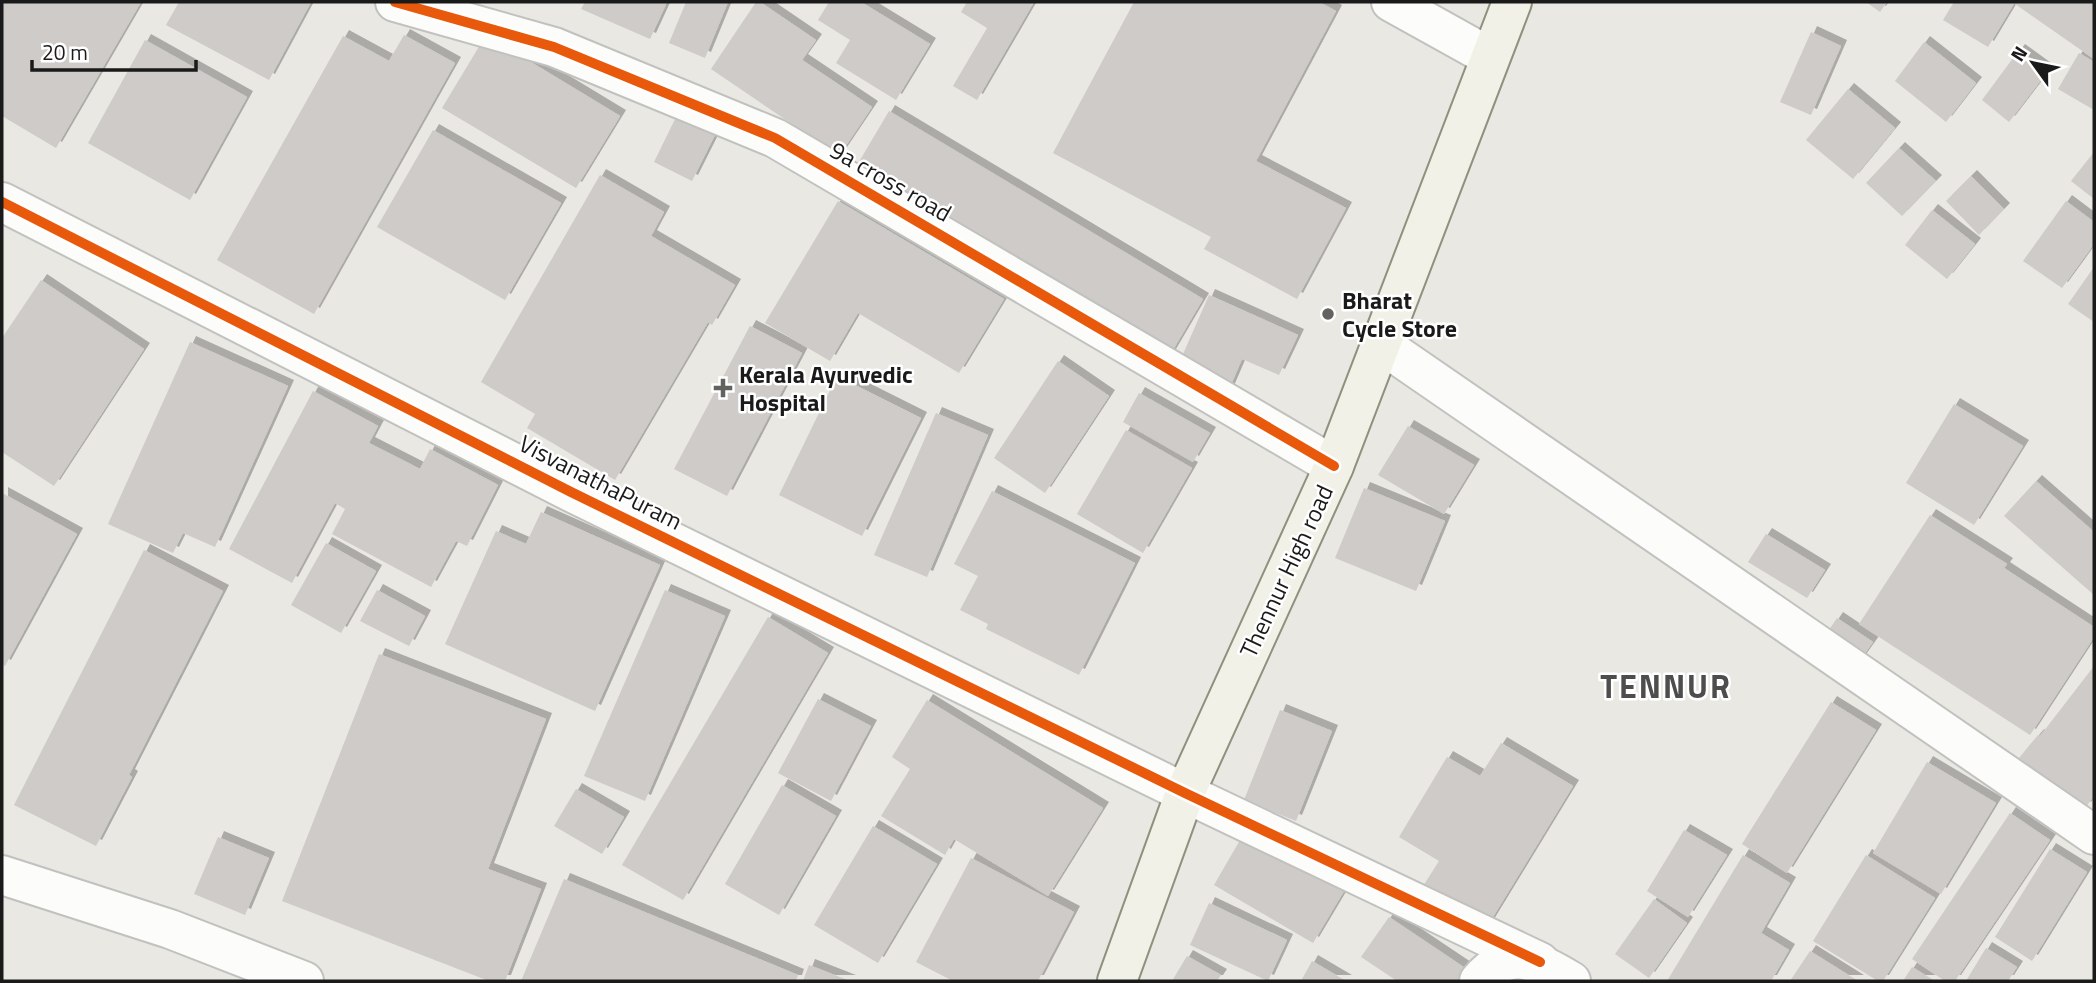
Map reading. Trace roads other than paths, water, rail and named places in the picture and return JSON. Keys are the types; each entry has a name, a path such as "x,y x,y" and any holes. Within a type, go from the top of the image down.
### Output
{"main road":[{"name":"Thennur High road","path":"1117,981 1185,793 1334,466 1512,2"}],"street":[{"name":"9a cross road","path":"395,2 554,47 775,138 1334,466"},
{"path":"1391,2 1490,57"},
{"name":"VisvanathaPuram","path":"2,202 583,498 1555,972"},
{"path":"1381,344 2094,835"},
{"path":"2,875 170,929 304,981"},
{"path":"1479,981 1502,961 1523,959 1555,972"}],"place":[{"name":"Bharat Cycle Store","path":"1328,314"},
{"name":"Kerala Ayurvedic Hospital","path":"723,388"}],"district":[{"name":"TENNUR","path":"1666,686"}]}
